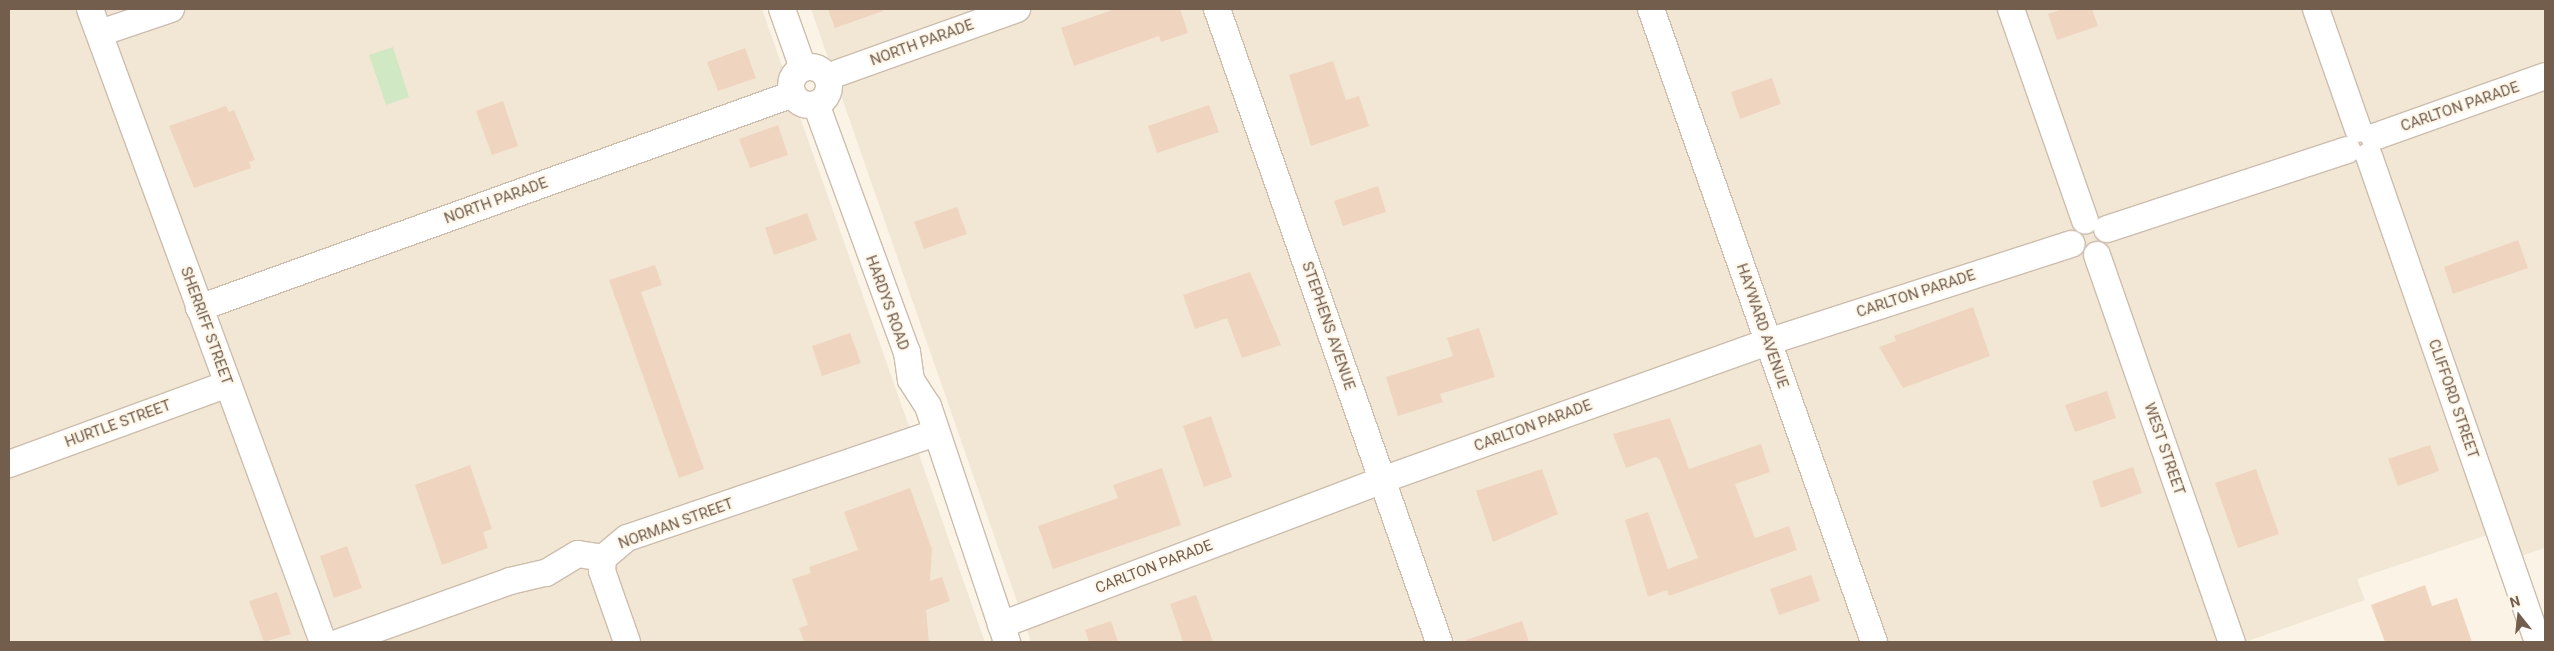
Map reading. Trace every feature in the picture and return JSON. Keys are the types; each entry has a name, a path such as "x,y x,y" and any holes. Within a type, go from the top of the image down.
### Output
{"street":[{"name":"SHERRIFF STREET","path":"90,9 323,642"},
{"path":"100,32 171,9"},
{"path":"782,9 803,68"},
{"name":"NORTH PARADE","path":"827,77 1017,9"},
{"name":"STEPHENS AVENUE","path":"1217,9 1439,642"},
{"name":"HAYWARD AVENUE","path":"1650,9 1874,642"},
{"path":"2010,9 2096,224 2108,244 2097,256 2082,255 2072,244 2075,226 2096,224"},
{"name":"CLIFFORD STREET","path":"2316,9 2538,642"},
{"path":"803,68 821,70 827,77 827,93 804,99 792,79 803,68"},
{"name":"CARLTON PARADE","path":"2096,224 2362,143 2545,76"},
{"name":"NORTH PARADE","path":"199,308 804,99"},
{"name":"HARDYS ROAD","path":"804,99 907,352 911,380 928,406 934,434 1004,633"},
{"name":"CARLTON PARADE","path":"1004,633 1382,480 1768,342 2072,244"},
{"name":"WEST STREET","path":"2097,256 2232,642"},
{"name":"HURTLE STREET","path":"9,464 228,384"},
{"name":"NORMAN STREET","path":"340,642 510,581 546,573 578,554 603,558 627,538 934,434"},
{"path":"603,558 602,571 627,642"}],"shaded area":[{"path":"9,9 762,9 985,642 9,642"},
{"path":"811,9 2545,9 2545,548 2521,556 2511,527 2357,579 2365,600 2245,642 1031,642"}],"green space":[{"path":"393,47 409,97 386,105 369,55"}],"building":[{"path":"828,9 882,9 883,11 835,28"},
{"path":"1115,9 1180,9 1188,33 1161,42 1159,36 1074,66 1061,28"},
{"path":"2062,9 2092,9 2098,26 2057,40 2048,14"},
{"path":"745,48 756,78 718,91 707,62"},
{"path":"1333,61 1346,100 1359,96 1369,126 1311,146 1289,75"},
{"path":"1772,78 1781,104 1740,119 1731,92"},
{"path":"503,101 518,146 492,155 476,111"},
{"path":"1209,105 1219,132 1157,153 1148,126"},
{"path":"226,106 229,112 234,110 255,160 249,162 251,168 194,188 169,126"},
{"path":"778,125 788,155 750,168 739,139"},
{"path":"1378,186 1386,212 1343,226 1334,201"},
{"path":"957,207 967,234 924,249 914,222"},
{"path":"807,213 817,240 774,255 765,228"},
{"path":"2518,240 2528,268 2453,294 2444,267"},
{"path":"655,265 662,285 641,292 704,469 679,478 609,280"},
{"path":"1250,272 1281,345 1242,358 1227,318 1195,329 1183,295"},
{"path":"1973,307 1990,356 1903,388 1879,347 1896,341 1894,336"},
{"path":"1479,328 1495,377 1440,394 1443,402 1398,416 1386,377 1453,356 1447,338"},
{"path":"850,333 861,363 822,376 812,346"},
{"path":"2107,391 2116,418 2075,432 2065,405"},
{"path":"1211,416 1232,477 1204,487 1183,426"},
{"path":"1670,418 1689,469 1761,444 1770,472 1735,484 1755,538 1789,526 1797,550 1669,596 1667,590 1648,597 1625,520 1648,512 1668,569 1698,558 1660,460 1656,457 1626,468 1613,434"},
{"path":"2430,445 2439,471 2398,486 2388,459"},
{"path":"470,465 492,529 483,532 488,548 442,565 415,485"},
{"path":"2133,467 2142,493 2101,508 2092,481"},
{"path":"1162,468 1181,525 1053,569 1038,526 1118,498 1113,485"},
{"path":"1542,469 1558,514 1493,542 1476,491"},
{"path":"2256,469 2279,534 2238,548 2215,483"},
{"path":"910,488 932,549 930,581 942,577 950,601 926,610 929,642 804,642 799,628 808,625 792,579 811,573 809,567 858,550 844,512"},
{"path":"347,546 362,588 334,598 320,556"},
{"path":"1811,575 1820,601 1779,615 1770,589"},
{"path":"2425,585 2432,606 2457,598 2472,642 2385,642 2371,605"},
{"path":"277,592 291,634 264,642 249,601"},
{"path":"1196,595 1213,642 1183,642 1170,604"},
{"path":"1111,621 1118,642 1089,642 1085,630"},
{"path":"1522,621 1529,642 1466,642 1466,640"}]}
